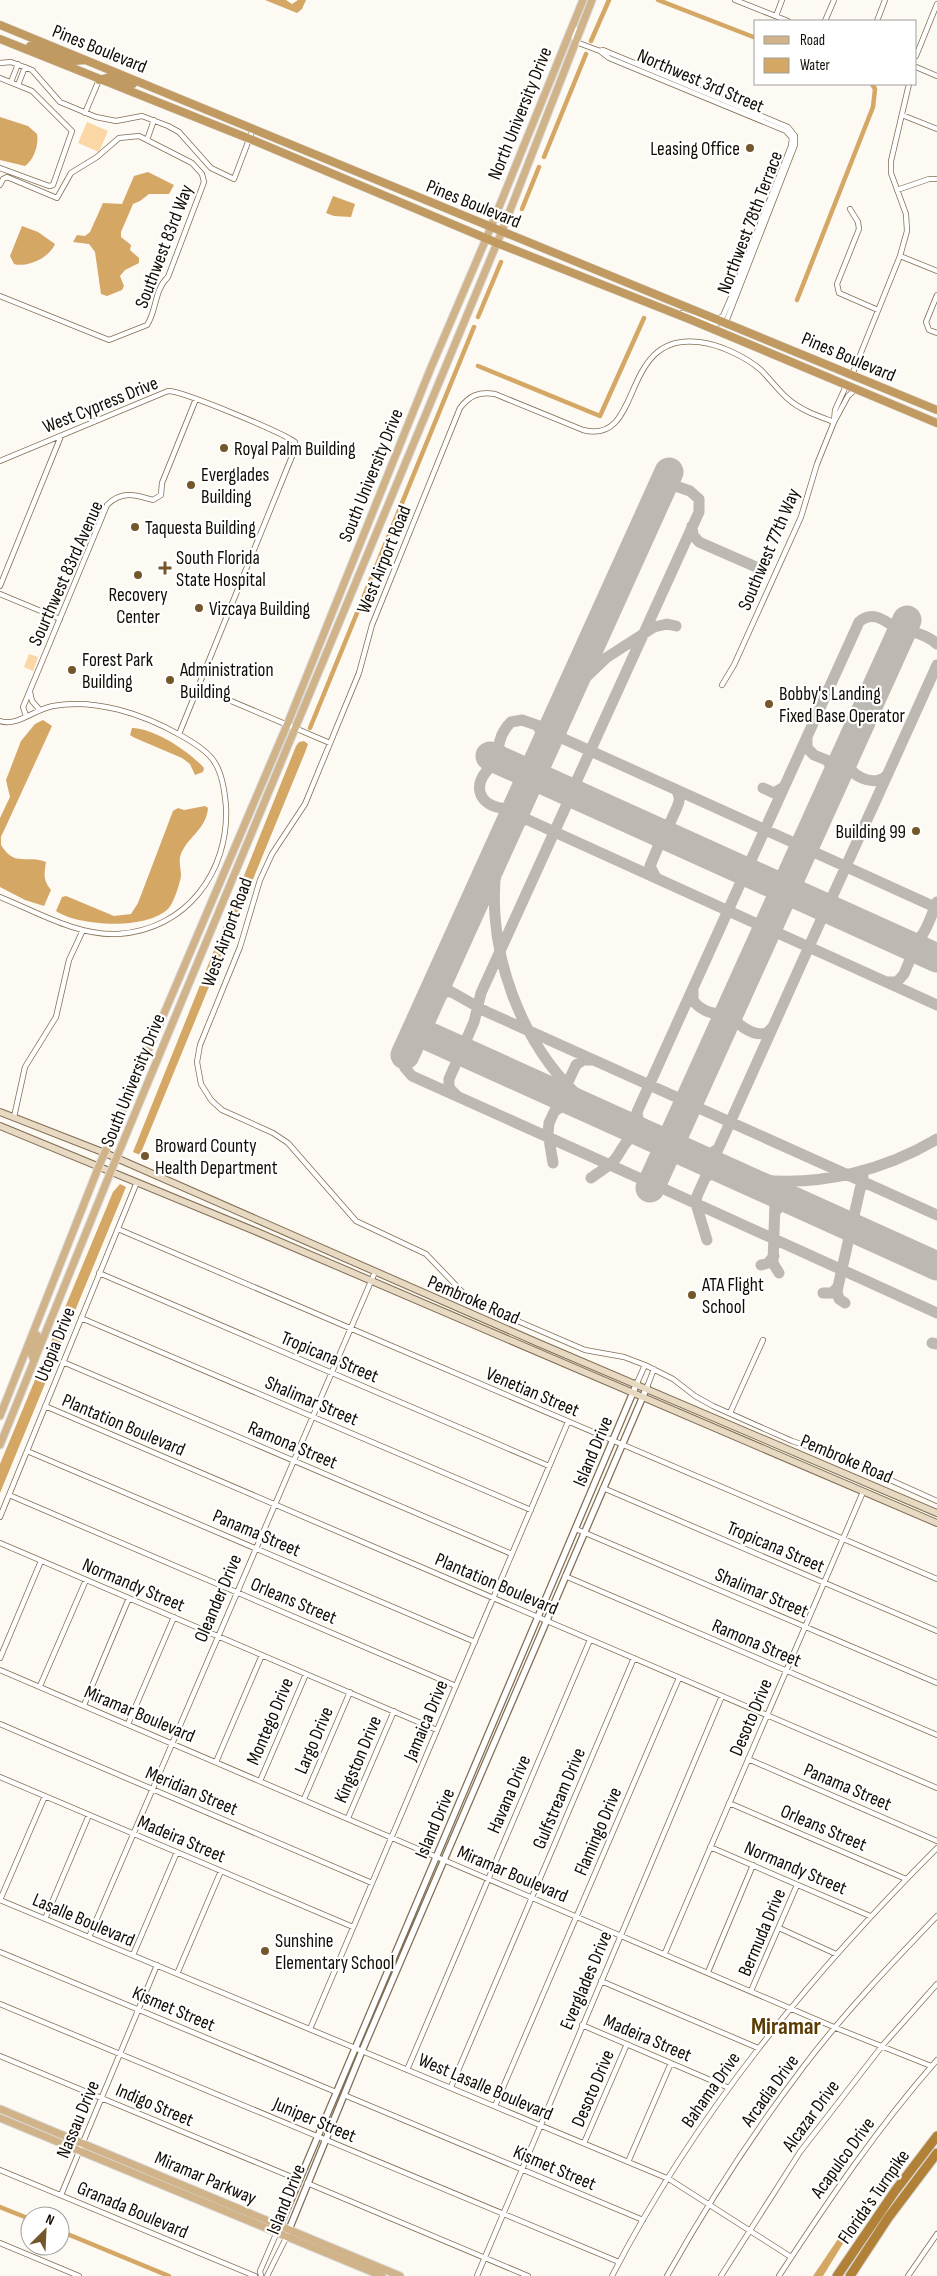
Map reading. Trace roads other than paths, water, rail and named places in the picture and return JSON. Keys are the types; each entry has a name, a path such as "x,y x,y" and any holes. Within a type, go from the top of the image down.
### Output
{"highway":[{"name":"Pines Boulevard","path":"0,25 937,410"},
{"name":"Pines Boulevard","path":"0,39 250,139 497,244 668,310 937,423"},
{"path":"15,45 37,48 74,62 86,59"},
{"path":"99,80 114,77 164,94 170,94"},
{"path":"320,169 328,168 367,183 373,179"},
{"path":"370,191 375,186 393,187"},
{"path":"578,275 592,276 621,286 629,282"},
{"path":"624,293 631,288 664,300 675,301"},
{"path":"819,374 846,377 852,375"},
{"path":"846,386 860,383 901,395"},
{"name":"Florida's Turnpike","path":"837,2276 895,2191 937,2136"},
{"name":"Florida's Turnpike","path":"850,2276 888,2218 937,2153"}],"main road":[{"name":"North University Drive","path":"486,239 584,0"},
{"name":"North University Drive","path":"497,244 592,0"},
{"name":"South University Drive","path":"0,1416 99,1166 287,725 430,370 486,239"},
{"name":"South University Drive","path":"0,1445 111,1171 407,456 497,244"},
{"name":"Pembroke Road","path":"0,1112 117,1158 375,1272 638,1383 937,1513"},
{"name":"Pembroke Road","path":"0,1126 371,1281 937,1523"},
{"path":"34,1360 30,1353 49,1298 49,1292"},
{"path":"863,1492 872,1490 909,1505 922,1506"},
{"path":"916,1514 923,1513 937,1518"},
{"name":"Miramar Parkway","path":"0,2108 81,2147"},
{"name":"Miramar Parkway","path":"0,2118 81,2147 278,2229 400,2276"},
{"name":"Miramar Parkway","path":"288,2233 382,2276"}],"street":[{"name":"North University Drive","path":"576,42 574,40 574,32 584,0"},
{"path":"735,0 786,20"},
{"path":"776,16 782,0"},
{"path":"825,20 834,0"},
{"path":"877,20 885,0"},
{"path":"917,54 937,4"},
{"path":"930,22 936,24"},
{"name":"Northwest 3rd Street","path":"576,42 600,51 603,50 788,127 792,134"},
{"path":"0,63 18,64 25,67 38,75 60,102 85,113 107,120 142,116 179,132 211,168 234,178 254,128"},
{"path":"11,82 18,64"},
{"path":"18,85 25,67"},
{"path":"917,68 937,76"},
{"path":"0,78 32,91 72,129 54,185 49,186 0,168"},
{"path":"85,113 99,80"},
{"path":"852,375 900,256 907,231 906,214 891,173 890,161 909,85"},
{"path":"902,115 937,129"},
{"path":"0,185 3,178 7,178 57,198 71,173 97,158 119,138 139,136 147,140 154,120"},
{"name":"Northwest 78th Terrace","path":"722,321 784,178 795,145 792,134"},
{"name":"Northwest 78th Terrace","path":"722,321 789,152 792,134"},
{"name":"Southwest 83rd Way","path":"0,296 109,340 116,339 147,325 151,320 162,282 168,277 186,234 192,210 204,182 202,174 192,163 147,140"},
{"path":"897,190 929,179 937,179"},
{"path":"850,209 858,222 859,229 837,284 837,290 839,293 878,310"},
{"path":"900,256 937,272"},
{"path":"937,295 926,322 927,327 937,334"},
{"path":"668,310 691,315 717,325 722,321"},
{"name":"West Airport Road","path":"537,1330 471,1300 426,1254 356,1221 288,1143 273,1133 222,1110 211,1100 201,1084 197,1067 200,1045 240,947 257,888 272,854 305,804 359,673 378,611 460,408 466,400 476,394 495,394 583,430 592,433 604,431 619,420 639,375 653,354 673,343 700,342 746,359 763,372 788,399 805,410 834,422"},
{"name":"Southwest 77th Way","path":"834,422 836,410 846,386"},
{"name":"Southwest 77th Way","path":"722,685 739,655 801,518 817,464 834,422 848,396 856,390"},
{"name":"West Cypress Drive","path":"0,461 160,393 173,391 295,442 295,449 198,687"},
{"name":"Sourthwest 83rd Avenue","path":"26,716 24,707 30,691 107,505 116,498 129,494 153,500 161,495 162,483 196,399"},
{"path":"0,586 61,436"},
{"path":"0,594 60,619"},
{"path":"179,734 198,687 330,743"},
{"path":"30,691 32,701 39,709"},
{"path":"0,720 12,723 39,709 78,704 135,715 179,734 211,758 219,774 225,802 225,837 216,867 199,894 169,918 145,929 117,934 83,930 0,897"},
{"path":"14,1117 25,1067 56,1017 69,960 83,930"},
{"name":"Utopia Drive","path":"0,1517 136,1182"},
{"name":"Venetian Street","path":"118,1229 937,1579"},
{"name":"Oleander Drive","path":"89,1937 330,1372 375,1272"},
{"name":"Tropicana Street","path":"99,1273 549,1466"},
{"name":"Shalimar Street","path":"81,1318 531,1510"},
{"path":"540,1324 537,1330 585,1350 620,1356 645,1365 673,1379 695,1396 730,1414 792,1441 837,1456 937,1501"},
{"path":"730,1414 763,1340"},
{"name":"Ramona Street","path":"63,1362 512,1554"},
{"path":"638,1383 645,1365"},
{"path":"647,1387 654,1369"},
{"name":"Island Drive","path":"261,2276 260,2271 638,1383"},
{"name":"Island Drive","path":"267,2276 288,2233 362,2051 647,1387"},
{"name":"Plantation Boulevard","path":"45,1406 937,1788"},
{"name":"Jamaica Drive","path":"310,2029 568,1422"},
{"name":"Panama Street","path":"27,1451 475,1642"},
{"name":"Tropicana Street","path":"603,1488 937,1632"},
{"name":"Desoto Drive","path":"665,1953 863,1492"},
{"name":"Orleans Street","path":"9,1495 456,1686"},
{"name":"Shalimar Street","path":"576,1529 937,1683"},
{"name":"Normandy Street","path":"0,1543 437,1730"},
{"path":"0,1658 41,1561"},
{"name":"Ramona Street","path":"565,1576 937,1735"},
{"path":"40,1686 86,1580"},
{"path":"84,1705 129,1598"},
{"path":"128,1724 174,1617"},
{"name":"Havana Drive","path":"407,2070 590,1640"},
{"path":"216,1762 262,1655"},
{"name":"Gulfstream Drive","path":"451,2087 634,1658"},
{"name":"Miramar Boulevard","path":"0,1670 665,1953 836,2028 931,2066"},
{"name":"Montego Drive","path":"260,1781 306,1674"},
{"name":"Flamingo Drive","path":"495,2106 679,1678"},
{"name":"Largo Drive","path":"304,1800 350,1692"},
{"name":"Everglades Drive","path":"477,2276 722,1696"},
{"name":"Kingston Drive","path":"348,1818 394,1711"},
{"name":"Meridian Street","path":"0,1724 372,1883"},
{"name":"Panama Street","path":"748,1759 937,1841"},
{"name":"Madeira Street","path":"0,1778 353,1927"},
{"path":"0,1900 45,1796"},
{"name":"Orleans Street","path":"729,1803 906,1879"},
{"path":"45,1918 89,1815"},
{"name":"Normandy Street","path":"710,1847 870,1916"},
{"name":"Bahama Drive","path":"612,2276 643,2220 669,2179 729,2088 758,2048 870,1916 937,1848"},
{"path":"133,1955 178,1852"},
{"path":"708,1972 753,1865"},
{"path":"177,1974 222,1871"},
{"name":"Bermuda Drive","path":"752,1991 797,1885"},
{"name":"Lasalle Boulevard","path":"0,1900 157,1965"},
{"name":"Arcadia Drive","path":"667,2276 709,2203 762,2122 804,2065 894,1960 937,1916"},
{"path":"779,1928 836,1954"},
{"name":"Kismet Street","path":"0,1952 336,2092"},
{"path":"138,2010 157,1965"},
{"name":"West Lasalle Boulevard","path":"157,1965 669,2179 750,2228 791,2257"},
{"path":"601,1981 758,2048"},
{"name":"Alcazar Drive","path":"721,2276 800,2152 882,2046 937,1984"},
{"name":"Juniper Street","path":"0,2004 619,2262"},
{"name":"Nassau Drive","path":"61,2195 138,2010"},
{"name":"Madeira Street","path":"582,2025 729,2088"},
{"name":"Desoto Drive","path":"584,2143 626,2044"},
{"name":"Indigo Street","path":"0,2056 299,2180"},
{"name":"Acapulco Drive","path":"779,2276 841,2182 937,2060"},
{"path":"628,2162 670,2063"},
{"name":"Kismet Street","path":"344,2095 643,2220"},
{"name":"Granada Boulevard","path":"0,2170 254,2276"},
{"path":"307,2183 528,2276"},
{"path":"909,2276 937,2234"},
{"path":"0,2244 79,2276"}],"water":[{"path":"265,0 286,0 292,4 298,0 306,0 302,9 297,13"},
{"path":"0,117 28,126 37,134 35,152 25,166 0,160"},
{"path":"148,172 174,185 169,194 149,194 133,204 121,232 121,237 131,245 130,250 139,258 139,263 125,270 120,276 124,286 122,290 107,296 101,294 95,252 89,244 73,242 77,235 85,236 90,232 103,203 122,204 134,176"},
{"path":"333,196 355,204 351,217 334,216 326,213"},
{"path":"22,226 38,232 55,244 44,257 32,263 20,265 14,264 10,256"},
{"path":"43,720 52,726 1,837 1,845 6,852 16,858 46,862 45,877 51,890 44,906 25,900 0,887 0,818 10,797 6,780 21,741 35,724"},
{"path":"132,728 161,736 181,748 204,768 203,772 195,775 190,764 182,758 130,735"},
{"path":"304,741 308,744 306,750 140,1155 133,1152 296,746 299,742"},
{"path":"205,806 208,808 203,823 186,845 180,857 181,876 174,898 171,905 162,913 133,923 116,924 81,920 56,911 62,897 66,896 114,916 131,914 138,903 173,811 178,808 184,810"},
{"path":"120,1184 126,1187 0,1493 0,1464 113,1192"},
{"path":"862,2207 863,2211 823,2276 813,2276 859,2208"}],"waterway":[{"path":"591,41 609,0"},
{"path":"658,0 754,37"},
{"path":"544,157 586,54"},
{"path":"797,300 873,107 875,89 873,85"},
{"path":"522,209 539,167"},
{"path":"478,317 501,262"},
{"path":"478,366 600,416 644,318"},
{"path":"310,728 474,327"},
{"path":"0,2207 20,2215"},
{"path":"70,2235 169,2276"}],"place":[{"name":"Leasing Office","path":"750,148"},
{"name":"Royal Palm Building","path":"224,448"},
{"name":"Everglades Building","path":"191,485"},
{"name":"Taquesta Building","path":"135,527"},
{"name":"South Florida State Hospital","path":"165,568"},
{"name":"Recovery Center","path":"138,575"},
{"name":"Vizcaya Building","path":"199,608"},
{"name":"Forest Park Building","path":"72,670"},
{"name":"Administration Building","path":"170,680"},
{"name":"Bobby's Landing Fixed Base Operator","path":"769,704"},
{"name":"Building 99","path":"916,831"},
{"name":"Broward County Health Department","path":"145,1156"},
{"name":"ATA Flight School","path":"692,1295"},
{"name":"Sunshine Elementary School","path":"265,1951"}],"district":[{"name":"Miramar","path":"786,2026"}]}
